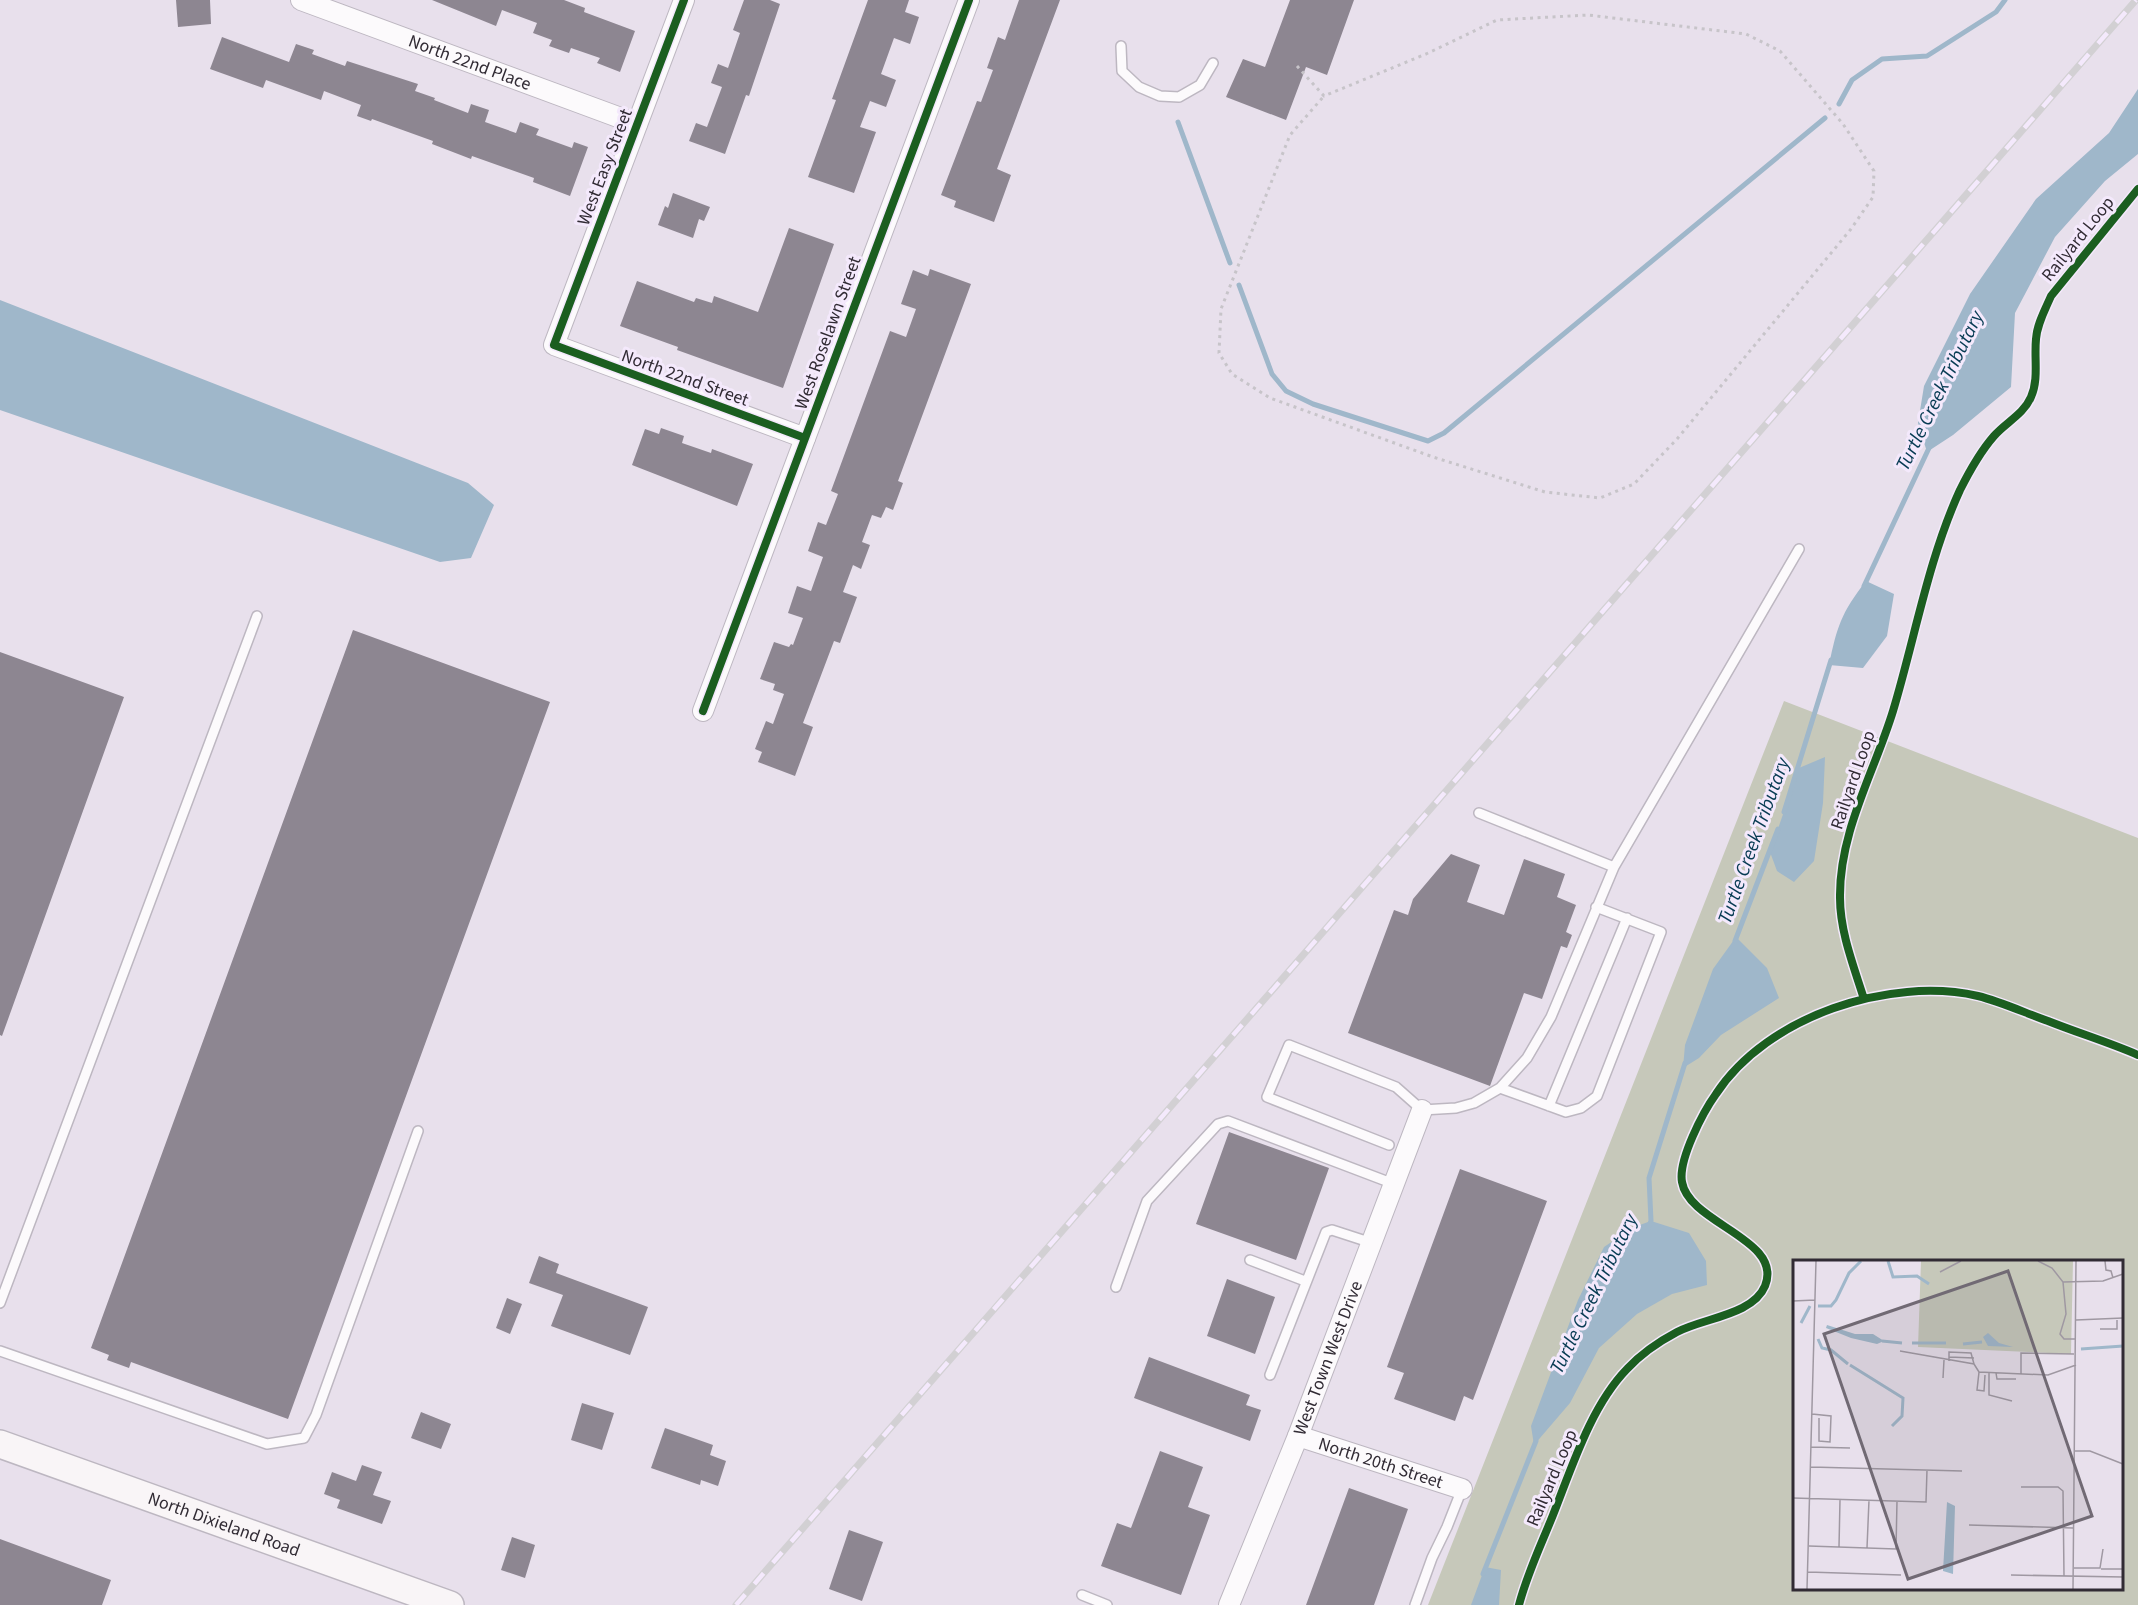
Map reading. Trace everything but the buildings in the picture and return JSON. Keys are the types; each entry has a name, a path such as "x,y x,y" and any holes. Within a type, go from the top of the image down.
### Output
{"main road":[{"name":"North Dixieland Road","path":"0,1444 450,1605"}],"street":[{"name":"North 22nd Place","path":"302,0 637,124"},
{"name":"West Easy Street","path":"554,345 684,0"},
{"name":"West Roselawn Street","path":"703,711 969,0"},
{"name":"North 22nd Street","path":"554,345 805,438"},
{"name":"West Town West Drive","path":"1229,1605 1298,1436 1422,1110"},
{"name":"North 20th Street","path":"1298,1436 1462,1489"}],"lane":[{"path":"1121,46 1122,70 1139,87 1160,96 1179,97 1200,85 1213,63"},
{"path":"1389,1145 1267,1097 1289,1045 1396,1087 1422,1110 1456,1108 1474,1102 1500,1088 1527,1058 1551,1017 1614,867 1799,549"},
{"path":"0,1303 257,616"},
{"path":"1479,813 1614,867"},
{"path":"1500,1088 1566,1112 1581,1108 1597,1096 1661,932 1596,907"},
{"path":"1549,1106 1627,918"},
{"path":"1116,1287 1147,1200 1218,1124 1228,1121 1394,1184"},
{"path":"0,1351 267,1444 304,1438 316,1415 418,1131"},
{"path":"1270,1375 1326,1232 1332,1230 1372,1243"},
{"path":"1250,1260 1305,1281"},
{"path":"1415,1605 1431,1558 1447,1527 1462,1489"},
{"path":"1082,1595 1107,1605"}],"path":[{"path":"1588,15 1746,34 1780,51 1843,124 1874,171 1872,197 1851,229 1685,429 1634,484 1600,498 1545,492 1433,457 1270,398 1232,375 1219,353 1221,309 1290,135 1324,96 1426,54 1497,20 1588,15"},
{"path":"1297,66 1324,96"}],"shaded area":[{"path":"1784,701 2138,838 2138,1605 1428,1605"}],"water":[{"path":"2138,89 2138,154 2105,181 2055,237 2015,313 2011,387 1953,435 1927,452 1918,423 1924,386 1970,294 2036,199 2109,133"},
{"path":"0,300 468,483 494,505 471,558 440,562 0,410"},
{"path":"1866,581 1894,594 1887,636 1863,668 1829,665 1841,621"},
{"path":"1825,757 1823,803 1814,861 1794,882 1777,871 1770,852 1799,768"},
{"path":"1736,937 1767,968 1779,998 1721,1035 1699,1058 1683,1068 1685,1045 1713,969"},
{"path":"1651,1221 1689,1233 1706,1261 1707,1285 1672,1294 1637,1314 1599,1348 1570,1403 1534,1445 1531,1426 1578,1300 1604,1247 1634,1227"},
{"path":"1485,1567 1501,1570 1499,1605 1471,1605"}],"waterway":[{"path":"1839,104 1852,80 1882,59 1927,56 1996,12 2005,0"},
{"path":"1239,285 1272,374 1286,391 1313,404 1428,441 1444,433 1825,118"},
{"path":"1178,122 1230,263"},
{"name":"Turtle Creek Tributary","path":"1864,586 1929,448"},
{"name":"Turtle Creek Tributary","path":"1784,812 1831,660"},
{"name":"Turtle Creek Tributary","path":"1735,941 1778,829"},
{"name":"Turtle Creek Tributary","path":"1648,1228 1651,1221 1649,1178 1685,1063"},
{"name":"Turtle Creek Tributary","path":"1483,1574 1536,1441"}],"railway":[{"path":"736,1605 2136,0"}],"cycle path":[{"path":"684,0 554,345 805,438"},
{"path":"703,711 969,0"},
{"name":"Railyard Loop","path":"1864,999 1842,924 1841,874 1851,826 1893,711 1939,544 1960,490 1975,462 1994,436 2024,408 2031,397 2036,376 2037,333 2051,296 2138,189"},
{"name":"Railyard Loop","path":"1519,1605 1530,1571 1584,1438 1614,1384 1638,1359 1664,1340 1688,1327 1739,1310 1759,1296 1765,1286 1767,1270 1761,1256 1688,1197 1682,1182 1684,1162 1698,1124 1716,1094 1738,1067 1766,1043 1798,1023 1833,1008 1870,998 1907,992 1944,991 1978,996 2005,1004 2138,1055"}]}
